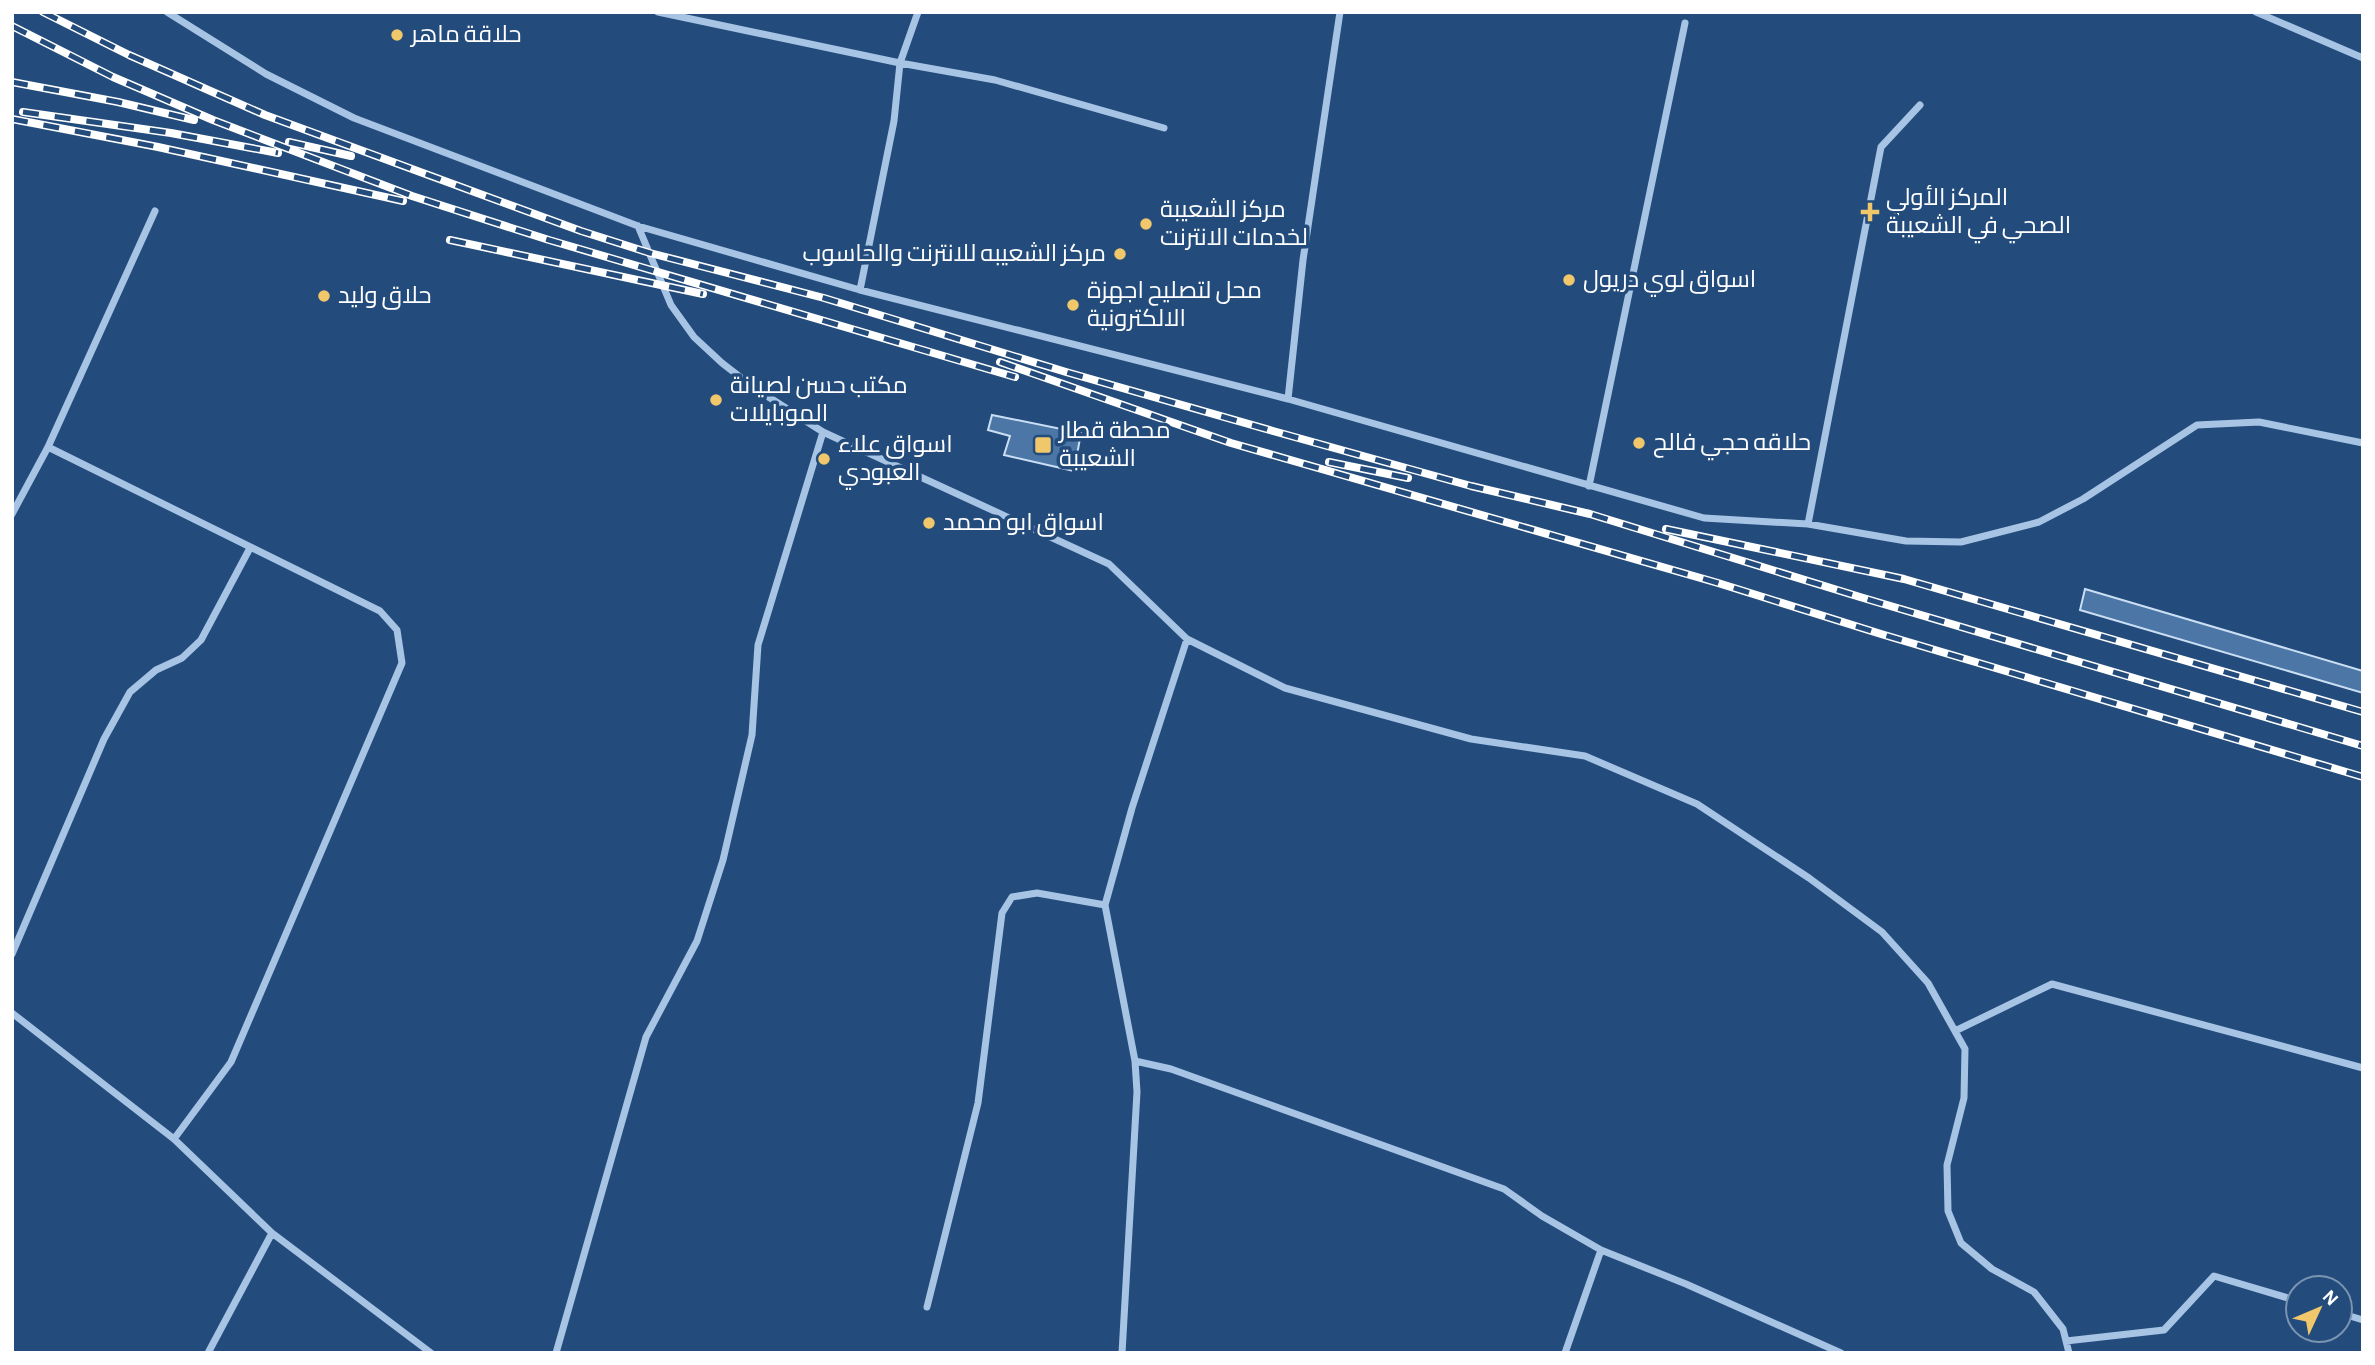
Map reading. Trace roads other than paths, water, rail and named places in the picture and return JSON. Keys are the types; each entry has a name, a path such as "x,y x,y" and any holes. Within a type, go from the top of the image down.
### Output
{"street":[{"path":"167,12 266,74 354,118 638,226 860,290 1288,399 1704,518 1808,524 1906,541 1961,542 2039,522 2083,499 2196,425 2259,422 2363,443"},
{"path":"658,12 900,63 995,80 1164,128"},
{"path":"860,290 894,121 900,63 918,12"},
{"path":"1288,399 1303,260 1340,12"},
{"path":"2256,12 2363,58"},
{"path":"1589,486 1685,23"},
{"path":"1808,524 1881,147 1920,105"},
{"path":"12,513 48,447 155,211"},
{"path":"638,226 671,304 694,337 753,387 822,432 1109,564 1188,639 1285,688 1471,739 1585,757 1697,804 1809,878 1882,932 1928,983 1965,1049 1964,1098 1947,1165 1948,1211 1961,1243 1992,1269 2034,1292 2063,1329 2069,1353"},
{"path":"556,1353 646,1037 697,941 723,860 752,734 758,645 822,432"},
{"path":"48,447 380,611 397,630 402,663 232,1062 174,1139"},
{"path":"12,954 104,739 130,692 156,670 182,658 201,640 250,548"},
{"path":"1122,1353 1137,1092 1135,1061 1105,905 1132,808 1188,639"},
{"path":"927,1307 978,1103 1002,913 1012,897 1037,893 1105,905"},
{"path":"1955,1031 2052,984 2363,1068"},
{"path":"12,1013 174,1139 272,1233 431,1353"},
{"path":"1135,1061 1171,1069 1504,1189 1542,1216 1601,1250 1686,1284 1841,1353"},
{"path":"208,1353 272,1233"},
{"path":"1565,1353 1601,1250"},
{"path":"2066,1341 2164,1330 2214,1276 2284,1297"}],"railway":[{"path":"43,12 129,55 265,115 581,231 650,253 824,298 1066,372 1471,486 1590,514 2363,746"},
{"path":"12,26 113,77 213,120 412,196 549,240 1015,377"},
{"path":"12,82 194,120"},
{"path":"23,112 171,133 278,153"},
{"path":"12,119 158,147 403,201"},
{"path":"289,142 351,156"},
{"path":"450,240 703,294"},
{"path":"1000,362 1231,443 1718,583 2363,777"},
{"path":"1329,462 1408,478"},
{"path":"1666,529 1904,579 2363,712"}],"place":[{"name":"حلاقة ماهر","path":"397,35"},
{"name":"المركز الأولي الصحي في الشعيبة","path":"1870,212"},
{"name":"مركز الشعيبة لخدمات الانترنت","path":"1146,224"},
{"name":"مركز الشعيبه للانترنت والحاسوب","path":"1120,254"},
{"name":"اسواق لوي دريول","path":"1569,280"},
{"name":"حلاق وليد","path":"324,296"},
{"name":"محل لتصليح اجهزة الالكترونية","path":"1073,305"},
{"name":"مكتب حسن لصيانة الموبايلات","path":"716,400"},
{"name":"حلاقه حجي فالح","path":"1639,443"},
{"name":"محطة قطار الشعيبة","path":"1043,445"},
{"name":"اسواق علاء العبودي","path":"824,459"},
{"name":"اسواق ابو محمد","path":"929,523"}]}
